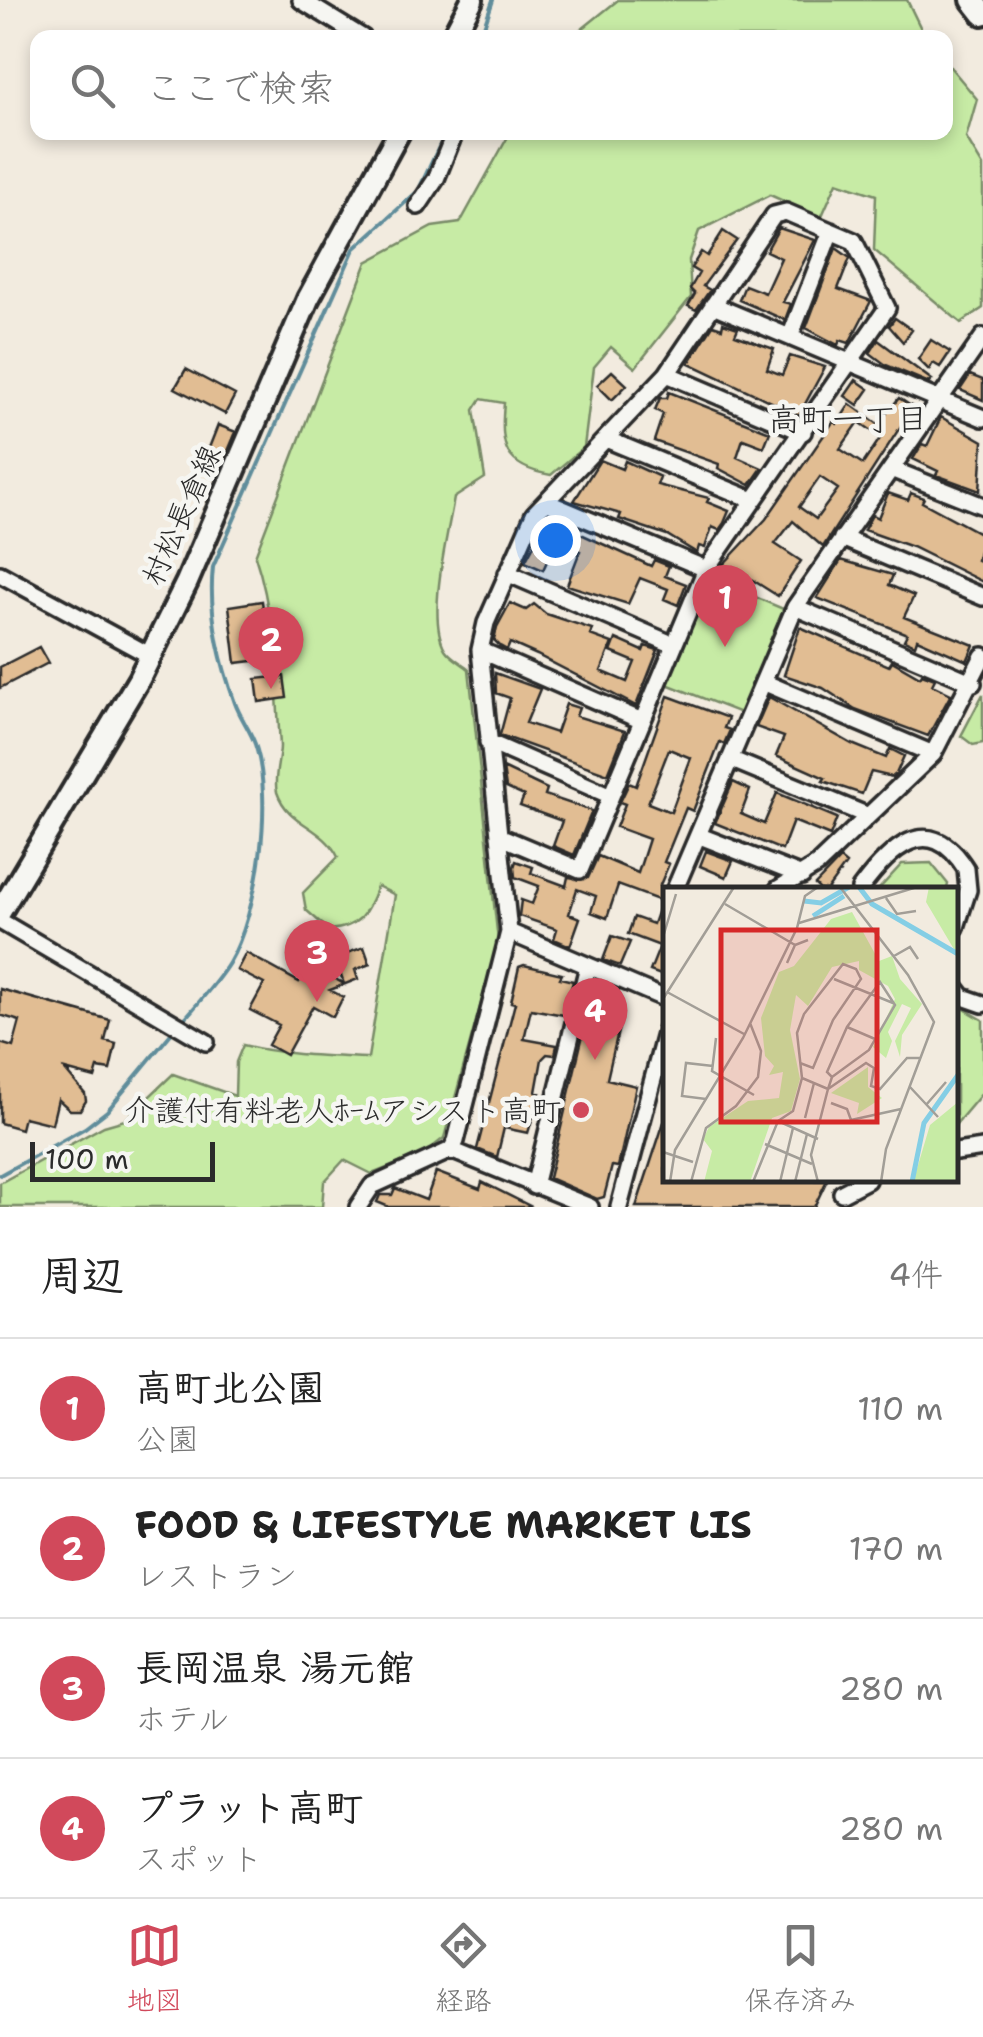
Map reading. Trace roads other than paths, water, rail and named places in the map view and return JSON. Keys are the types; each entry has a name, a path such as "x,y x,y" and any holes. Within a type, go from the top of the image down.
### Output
{"main road":[{"path":"456,30 472,0"},
{"path":"972,0 983,14"},
{"name":"村松長倉線","path":"0,912 187,582 308,299 395,140"}],"street":[{"path":"301,0 350,30"},
{"path":"418,206 436,179 452,140"},
{"path":"451,1150 509,932 488,742 480,650 506,574 534,514 667,374 774,215 786,212 854,242 887,308 706,568 580,870 499,836"},
{"path":"790,337 831,232"},
{"path":"714,305 983,418"},
{"path":"676,887 795,607 983,337"},
{"path":"667,374 802,432"},
{"path":"606,439 753,500"},
{"path":"891,469 983,506"},
{"path":"546,502 706,568"},
{"path":"842,538 983,597"},
{"path":"0,574 149,655"},
{"path":"506,574 674,644"},
{"path":"795,607 973,683"},
{"path":"480,650 642,721"},
{"path":"783,887 802,876 866,815 908,782 933,754 973,683 983,656"},
{"path":"763,682 933,754"},
{"path":"488,742 611,796"},
{"path":"730,759 866,815"},
{"path":"700,836 802,876"},
{"path":"863,887 898,845 918,840 939,842 966,868 968,890 958,921"},
{"path":"0,922 206,1042"},
{"path":"509,932 663,998"},
{"path":"534,1186 588,966"},
{"path":"958,991 963,997 983,1004"},
{"path":"618,1207 663,1041"},
{"path":"958,1152 983,1148"},
{"path":"361,1206 372,1186 451,1150 590,1207"},
{"path":"842,1193 863,1182"}],"waterway":[{"path":"483,30 493,0"},
{"path":"181,1023 224,971 239,942 255,886 263,824 261,767 255,744 235,703 216,636 213,567 354,249 418,191 442,140"},
{"path":"0,1175 85,1128 107,1111 174,1030"}],"place":[{"name":"高町北公園","path":"725,647"},
{"name":"FOOD & LIFESTYLE MARKET LIS","path":"271,689"},
{"name":"長岡温泉 湯元館","path":"317,1002"},
{"name":"プラット高町","path":"595,1060"},
{"name":"介護付有料老人ﾎｰﾑアシスト高町","path":"581,1110"}],"district":[{"name":"高町一丁目","path":"848,418"}]}
